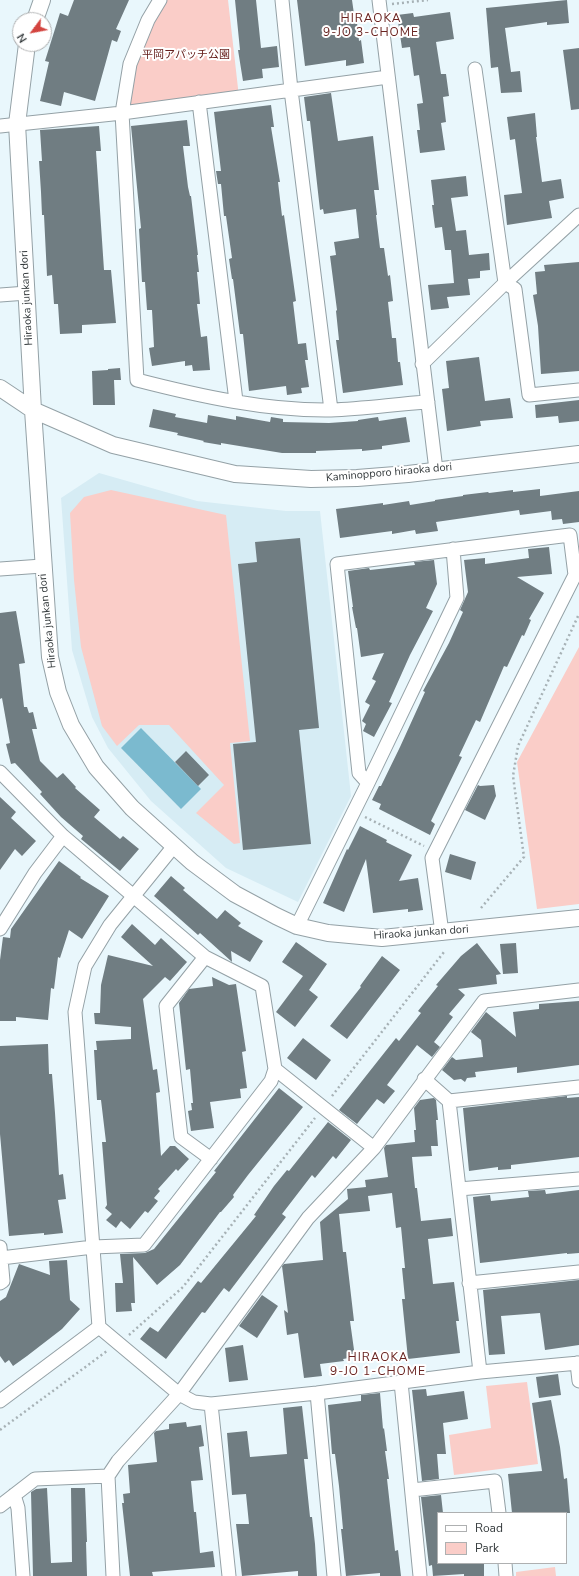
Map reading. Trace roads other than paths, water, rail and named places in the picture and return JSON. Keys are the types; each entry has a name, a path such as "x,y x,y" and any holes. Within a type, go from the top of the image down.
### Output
{"street":[{"path":"38,12 42,0"},
{"path":"160,0 148,20 130,64 122,113 138,380 189,393 286,408 331,410 428,402"},
{"path":"282,0 291,90 331,410"},
{"path":"380,3 422,364 436,470"},
{"name":"Hiraoka junkan dori","path":"27,52 17,124 42,566 50,657 58,692 71,725 96,767 132,808 174,846 235,894 297,926 328,933 382,938 579,918"},
{"path":"476,69 505,283"},
{"path":"0,126 122,113 388,77"},
{"path":"199,102 236,401"},
{"path":"422,364 505,283 579,214"},
{"path":"505,283 515,289 529,395 579,390"},
{"path":"0,295 27,293"},
{"name":"Kaminopporo hiraoka dori","path":"0,388 33,410 113,445 234,474 311,479 357,478 579,454"},
{"path":"368,783 359,773 337,564 570,535 575,575 432,858 442,933"},
{"path":"297,926 457,598 452,549"},
{"path":"0,569 42,566"},
{"path":"0,772 63,836 205,957 262,986 274,1069 271,1081 144,1245 0,1253 3,1281 0,1283"},
{"path":"0,929 35,873 63,836"},
{"path":"174,846 110,925 85,966 76,1012 99,1327 179,1394 194,1402 211,1404 317,1393 480,1372 578,1363 579,1381"},
{"path":"205,957 166,1006 181,1137 211,1159"},
{"path":"113,1576 108,1476 118,1461 179,1394 308,1218 374,1148 484,1000 579,990"},
{"path":"274,1069 374,1148"},
{"path":"424,1079 450,1101 480,1372"},
{"path":"450,1101 579,1087"},
{"path":"459,1189 579,1179"},
{"path":"469,1283 579,1272"},
{"path":"0,1401 99,1327"},
{"path":"401,1382 420,1576"},
{"path":"317,1393 334,1576"},
{"path":"211,1404 229,1576"},
{"path":"0,1506 36,1479 108,1476"},
{"path":"412,1490 495,1481 499,1512"},
{"path":"14,1495 18,1508 23,1576"},
{"path":"505,1564 506,1576"}],"water":[{"path":"141,728 201,789 181,809 121,748"}],"district":[{"name":"HIRAOKA 9-JO 3-CHOME","path":"371,26"},
{"name":"HIRAOKA 9-JO 1-CHOME","path":"378,1365"}],"park label":[{"name":"平岡アパッチ公園","path":"186,55"}]}
